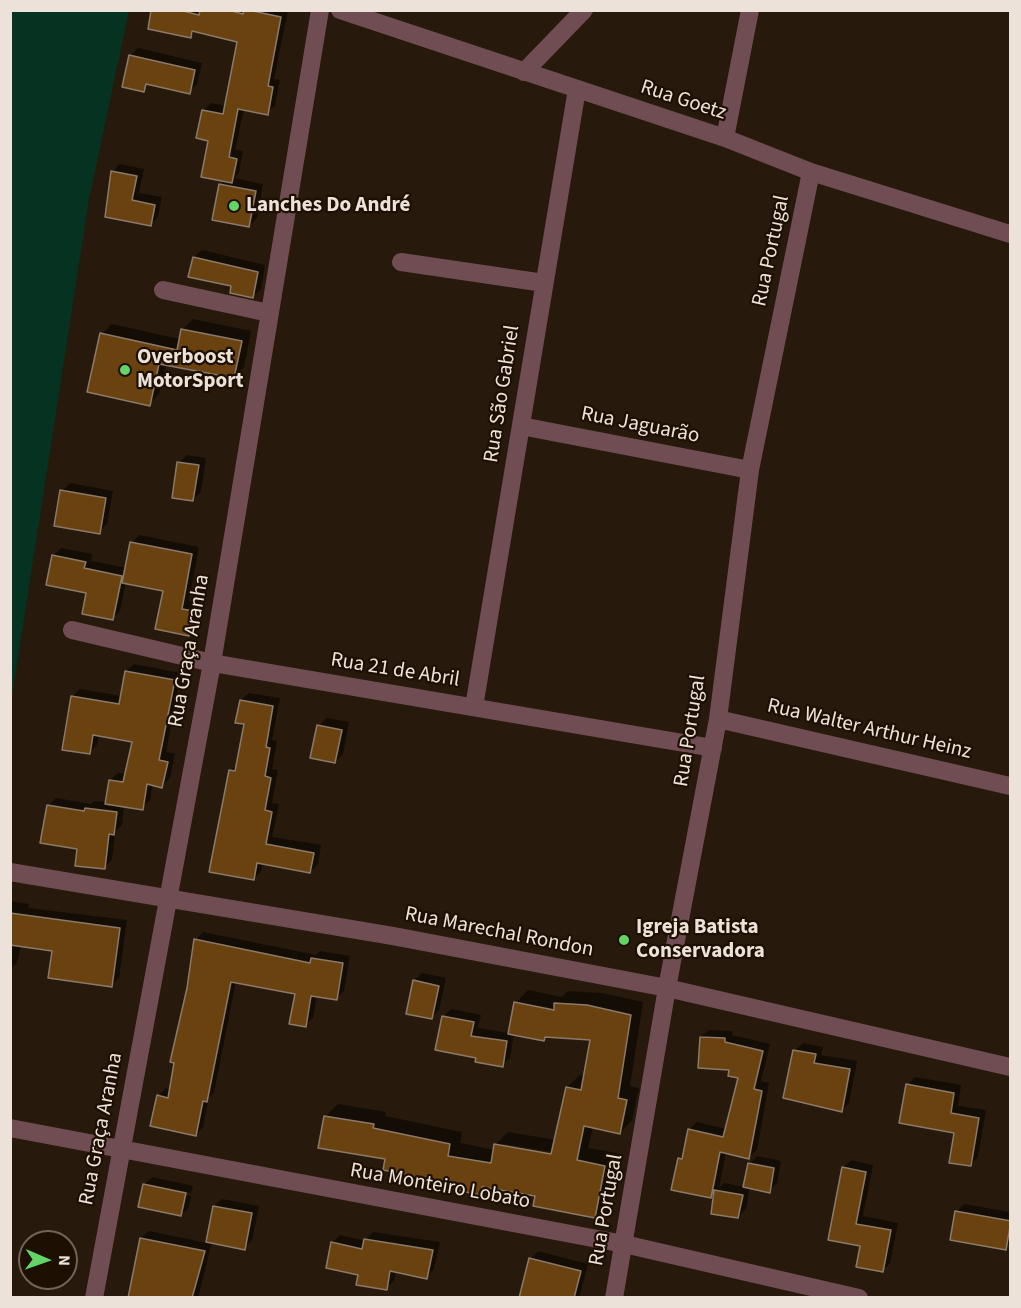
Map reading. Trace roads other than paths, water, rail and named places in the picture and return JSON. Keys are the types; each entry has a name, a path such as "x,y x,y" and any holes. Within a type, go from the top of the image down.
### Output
{"street":[{"name":"Rua Graça Aranha","path":"94,1298 212,663 320,10"},
{"name":"Rua Goetz","path":"340,10 725,138 811,172 1011,234"},
{"path":"524,72 584,10"},
{"path":"725,138 750,10"},
{"name":"Rua São Gabriel","path":"474,707 577,89"},
{"name":"Rua Portugal","path":"614,1298 667,988 718,719 750,470 811,172"},
{"path":"401,262 544,283"},
{"path":"163,290 269,313"},
{"name":"Rua Jaguarão","path":"522,426 750,470"},
{"name":"Rua 21 de Abril","path":"72,630 212,663 713,748"},
{"name":"Rua Walter Arthur Heinz","path":"718,719 1011,786"},
{"name":"Rua Marechal Rondon","path":"10,872 393,936 667,988 1011,1066"},
{"name":"Rua Monteiro Lobato","path":"10,1128 120,1151 624,1244 860,1298"}],"place":[{"name":"Lanches Do André","path":"234,206"},
{"name":"Overboost MotorSport","path":"125,370"},
{"name":"Igreja Batista Conservadora","path":"624,940"}]}
